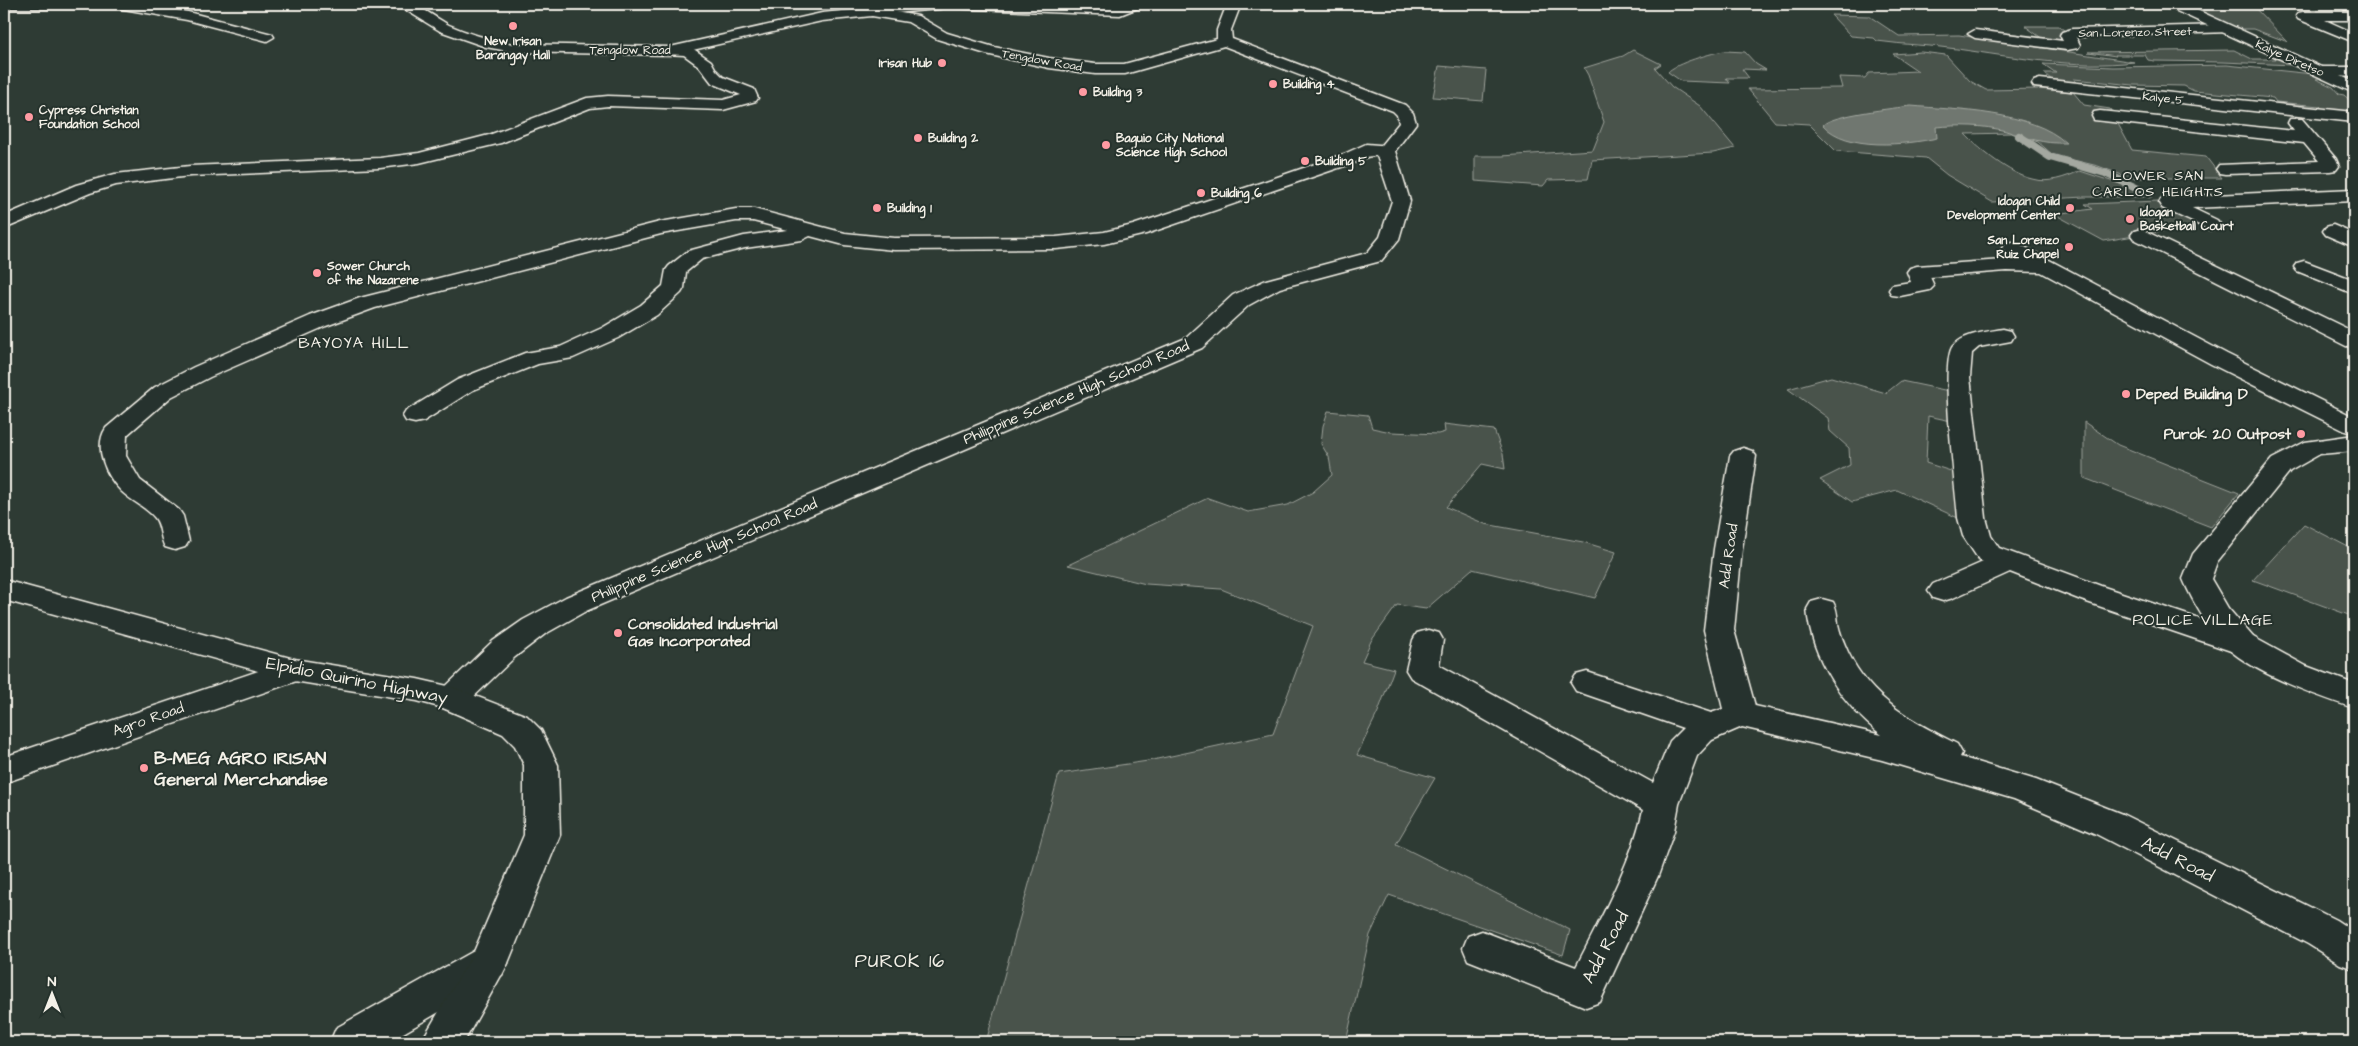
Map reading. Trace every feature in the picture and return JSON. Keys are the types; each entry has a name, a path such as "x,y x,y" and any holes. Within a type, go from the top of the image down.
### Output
{"main road":[{"path":"4,4 118,4 188,16 267,37"},
{"name":"Tengdow Road","path":"403,4 445,28 491,44 513,48 670,51 822,18 862,12 949,4 1120,11 1135,4"},
{"path":"175,541 169,516 130,485 113,456 115,433 163,392 202,372 318,321 368,303 472,278 660,228 736,215 754,215 844,239 894,244 1056,243 1104,238 1139,230 1273,185 1350,158 1366,149 1386,150 1408,123 1405,113 1399,108 1246,51 1225,36 1234,4"},
{"name":"Kalye Diretso","path":"2173,4 2354,88"},
{"name":"Tengdow Road","path":"862,12 881,12 913,19 942,36 992,51 1049,63 1095,69 1125,69 1225,36"},
{"path":"2354,16 2303,16 2354,38"},
{"name":"San Lorenzo Street","path":"1974,34 2067,46 2073,45 2067,35 2072,33 2224,29"},
{"path":"4,223 83,189 130,177 190,171 380,163 419,158 496,138 587,103 608,101 723,105 750,98 748,92 717,80 709,74 706,64 687,51 670,51"},
{"path":"2322,72 2354,72"},
{"name":"Kalye 5","path":"2040,84 2354,117"},
{"path":"2224,169 2330,166 2330,163 2286,111"},
{"name":"Kalye 5","path":"2100,116 2308,138"},
{"name":"Philippine Science High School Road","path":"452,699 504,649 534,627 576,604 1194,343 1241,300 1274,284 1374,257 1389,239 1397,219 1401,201 1386,156 1386,150"},
{"path":"2210,224 2168,203 2354,195"},
{"path":"2333,231 2354,240"},
{"path":"415,416 465,385 533,358 565,353 610,333 649,310 661,299 672,288 676,270 695,255 764,238 818,233"},
{"path":"2141,235 2354,340"},
{"path":"2012,248 2041,266 2354,426"},
{"path":"1900,290 1924,286 1917,272 2007,265 2041,266"},
{"path":"2304,267 2354,288"},
{"path":"2003,336 1972,342 1961,351 1958,377 1972,518 1977,536 1989,554 2091,593 2242,644 2295,674 2354,696"},
{"path":"2242,644 2204,595 2197,579 2203,560 2281,465 2314,447 2354,444"},
{"name":"Add Road","path":"1726,720 1719,630 1728,549 1743,456"},
{"path":"1943,591 2008,562"},
{"name":"Elpidio Quirino Highway","path":"4,590 294,670 417,690 452,699 516,725 529,739 541,765 542,834 488,962 442,1042"},
{"name":"Add Road","path":"1822,609 1822,623 1834,654 1853,685 1869,705 1892,725 1995,779"},
{"path":"1428,640 1422,670 1568,754 1662,804"},
{"name":"Agro Road","path":"4,770 294,670"},
{"name":"Add Road","path":"1587,683 1726,720 1882,747 2024,789 2109,824 2322,932 2354,952"},
{"name":"Add Road","path":"1482,948 1586,989 1640,876 1656,831 1662,804 1682,750 1700,731 1726,720"},
{"path":"351,1042 488,962"}],"shaded area":[{"path":"2182,4 2251,4 2288,42 2253,29 2235,29"},
{"path":"1831,15 1869,16 1899,36 1959,35 2134,62 2112,64 2067,63 1877,41 1874,38 1851,36"},
{"path":"2025,26 2059,26 2065,31 2059,33 2065,41 2047,42"},
{"path":"1633,50 1661,64 1655,68 1672,87 1700,106 1735,148 1713,153 1592,160 1588,179 1548,180 1543,186 1475,181 1475,156 1593,150 1604,122 1584,68 1623,56"},
{"path":"2234,50 2252,59 2279,59 2293,65 2155,61 2148,60 2145,55 2116,56 2088,52"},
{"path":"1725,51 1745,52 1756,64 1766,70 1742,69 1749,78 1726,78 1730,83 1681,81 1668,72 1686,62"},
{"path":"1921,52 1946,55 1970,81 1986,90 2038,89 2073,92 2084,105 2110,109 2132,150 2206,157 2222,178 2130,178 2098,166 2053,155 2038,142 2011,133 1965,134 1996,161 2023,176 2044,181 2080,171 2123,185 2144,197 2084,197 1992,202 1947,175 1926,158 1836,151 1809,124 1775,122 1748,89 1842,88 1839,77 1865,78 1869,73 1918,71 1893,54"},
{"path":"2043,64 2113,67 2227,65 2322,75 2329,78 2316,79 2333,87 2339,94 2344,95 2354,104 2354,115 2326,112 2320,106 2276,102 2273,98 2194,91 2184,86 2133,85 2074,79 2078,86 2055,83 2044,73 2056,73"},
{"path":"1439,66 1486,70 1483,101 1433,97"},
{"path":"1911,106 1971,111 2014,118 2051,132 2066,143 2042,141 1989,128 1962,126 1936,127 1937,138 1924,141 1877,144 1846,139 1833,133 1823,125 1828,121 1850,115"},
{"name":"Idogan Basketball Court","path":"2158,201 2206,224 2104,241 2054,214 2093,209 2085,204"},
{"path":"1831,377 1886,393 1901,381 1954,392 1956,422 1928,416 1926,463 1960,474 1958,518 1897,490 1852,502 1820,480 1850,465 1849,448 1830,431 1828,418 1788,389"},
{"path":"1328,411 1368,415 1372,428 1391,432 1438,434 1445,432 1444,424 1494,430 1503,454 1505,469 1482,464 1446,507 1485,524 1583,542 1616,552 1595,598 1472,569 1426,609 1397,605 1371,641 1362,661 1394,669 1378,712 1357,755 1435,778 1396,844 1570,930 1563,955 1389,895 1370,935 1346,1042 986,1042 1059,774 1148,761 1273,734 1313,626 1221,589 1146,584 1068,565 1208,498 1248,512 1288,505 1313,492 1332,475 1329,457 1321,444 1323,426"},
{"path":"2084,422 2118,445 2239,493 2211,527 2084,478"},
{"path":"2304,524 2354,550 2354,617 2253,580"}],"waterway":[{"path":"2019,136 2050,157 2105,173 2149,194"}],"place":[{"name":"New Irisan Barangay Hall","path":"513,26"},
{"name":"Irisan Hub","path":"942,63"},
{"name":"Building 4","path":"1273,84"},
{"name":"Building 3","path":"1083,92"},
{"name":"Cypress Christian Foundation School","path":"29,117"},
{"name":"Building 2","path":"918,138"},
{"name":"Baguio City National Science High School","path":"1106,145"},
{"name":"Building 5","path":"1305,161"},
{"name":"Building 6","path":"1201,193"},
{"name":"Building 1","path":"877,208"},
{"name":"Idogan Child Development Center","path":"2070,208"},
{"name":"Idogan Basketball Court","path":"2130,219"},
{"name":"San Lorenzo Ruiz Chapel","path":"2069,247"},
{"name":"Sower Church of the Nazarene","path":"317,273"},
{"name":"Deped Building D","path":"2126,394"},
{"name":"Purok 20 Outpost","path":"2301,434"},
{"name":"Consolidated Industrial Gas Incorporated","path":"618,633"},
{"name":"B-MEG AGRO IRISAN General Merchandise","path":"144,768"}],"district":[{"name":"LOWER SAN CARLOS HEIGHTS","path":"2158,184"},
{"name":"BAYOYA HILL","path":"354,342"},
{"name":"POLICE VILLAGE","path":"2203,619"},
{"name":"PUROK 16","path":"900,960"}]}
